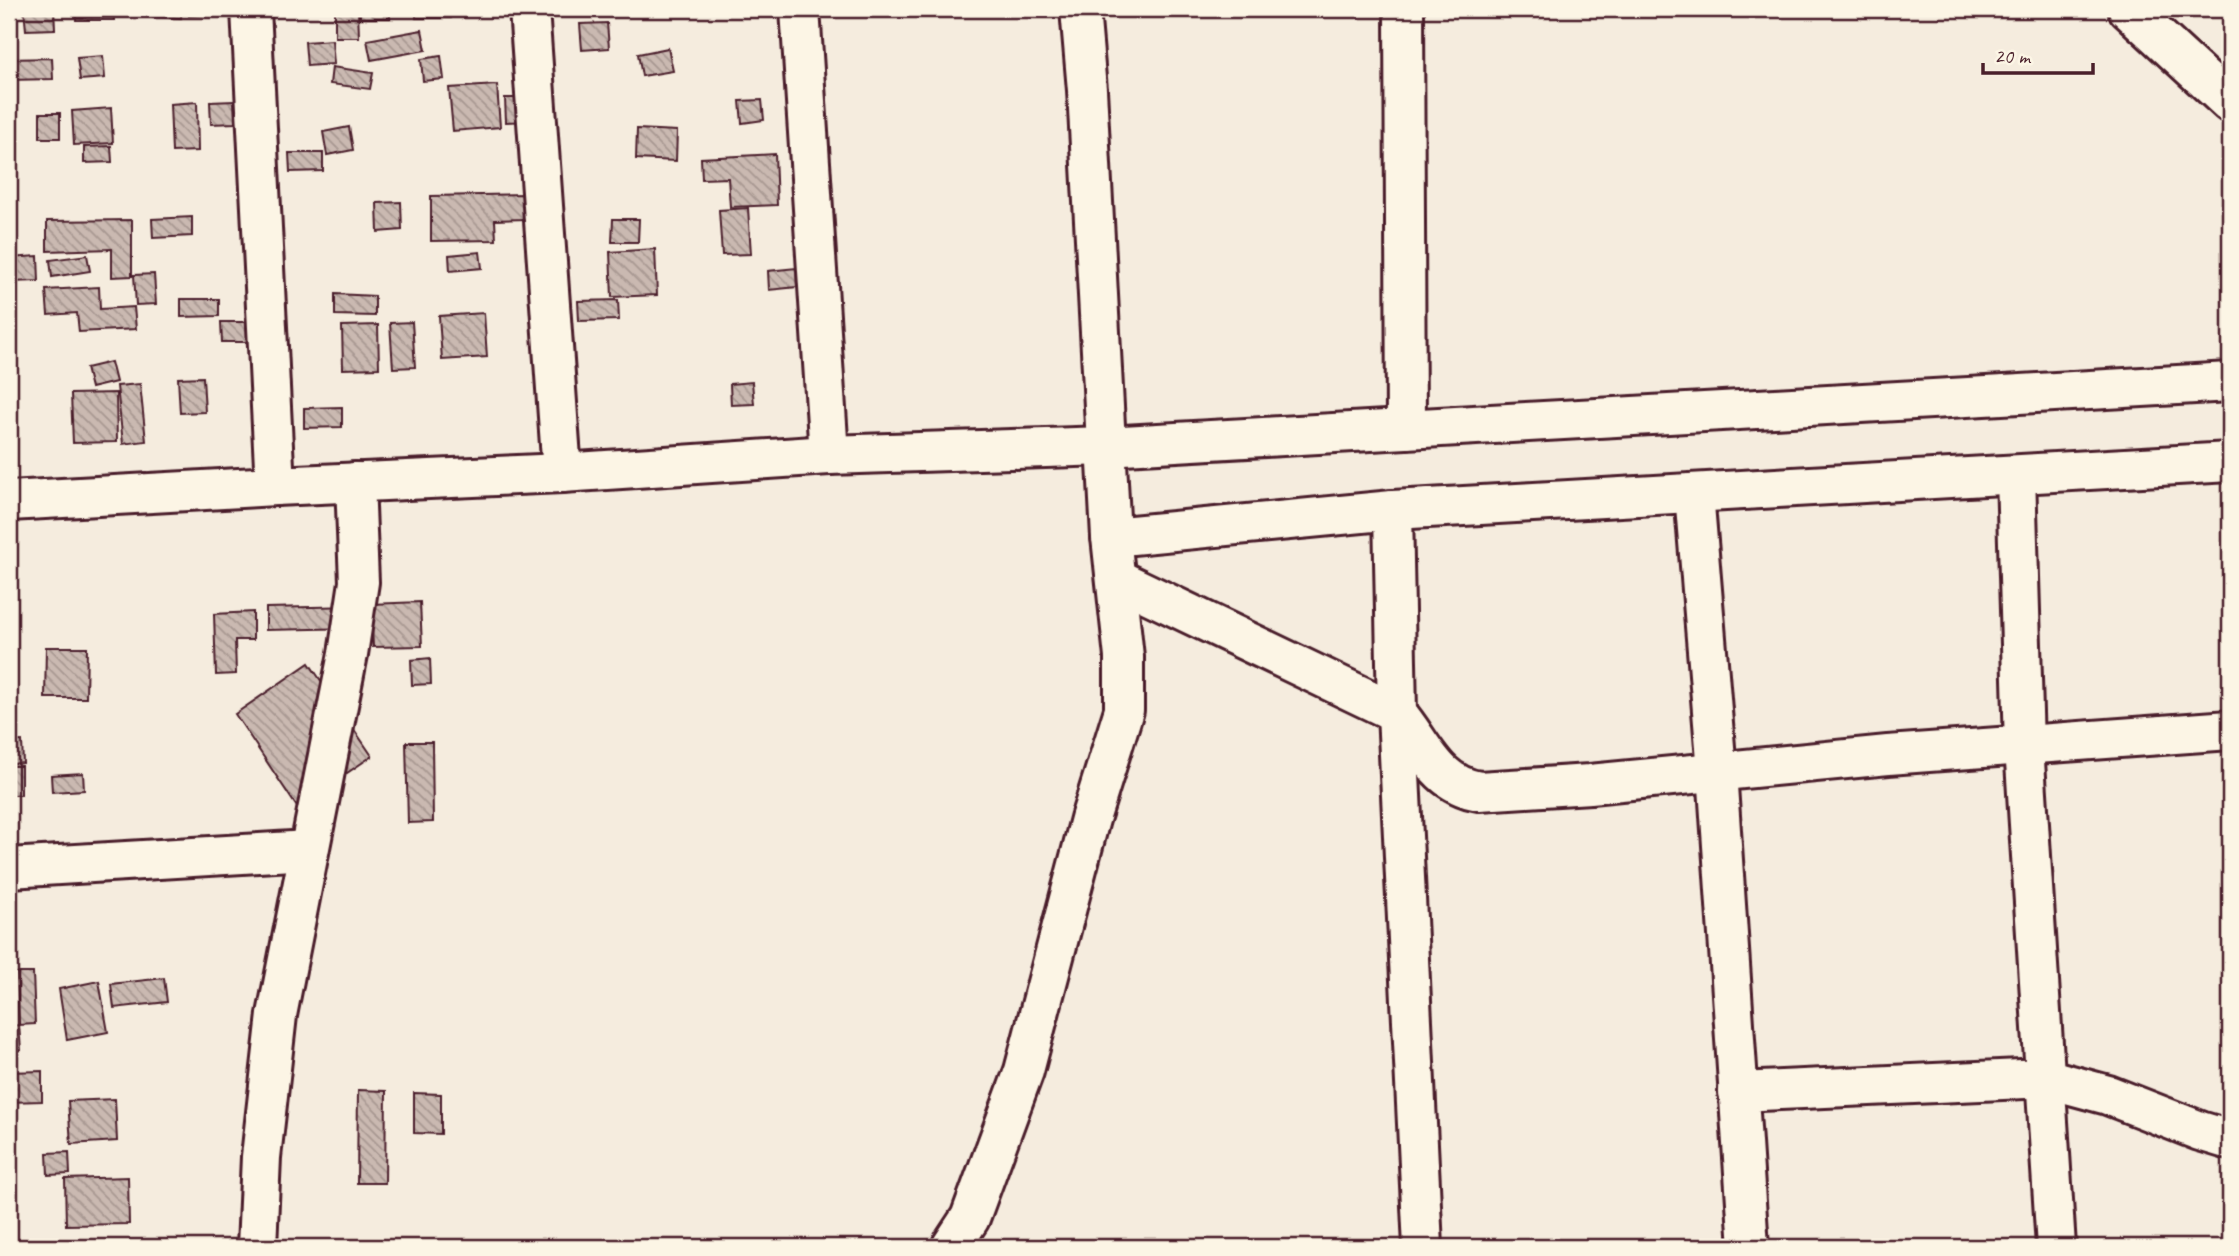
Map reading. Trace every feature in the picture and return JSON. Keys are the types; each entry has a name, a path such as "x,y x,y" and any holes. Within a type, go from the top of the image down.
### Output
{"street":[{"path":"251,9 275,486"},
{"path":"529,9 562,473"},
{"path":"800,9 829,456"},
{"path":"951,1247 970,1218 1024,1071 1090,819 1125,710 1125,657 1111,537 1087,90 1080,9"},
{"path":"1404,9 1406,429"},
{"path":"2128,9 2230,103"},
{"path":"9,501 562,473 829,456 1105,446 2230,382"},
{"path":"1111,537 1393,510 2230,462"},
{"path":"2016,475 2024,746 2056,1247"},
{"path":"257,1247 261,1157 277,1015 348,654 359,582 355,482"},
{"path":"1693,493 1717,771 1749,1247"},
{"path":"1393,510 1397,713 1423,1247"},
{"path":"1116,579 1397,713 1434,765 1449,780 1463,788 1479,791 1590,784 1888,755 2230,730"},
{"path":"9,868 309,850"},
{"path":"1738,1092 2045,1078 2108,1095 2230,1140"}],"building":[{"path":"24,9 54,9 55,29 26,30"},
{"path":"76,9 114,9 114,20 76,20"},
{"path":"142,9 182,9 181,18 142,16"},
{"path":"189,9 227,9 227,14 189,16"},
{"path":"335,9 358,9 359,37 335,37"},
{"path":"360,9 390,9 390,18 360,18"},
{"path":"416,9 451,9 451,18 416,18"},
{"path":"607,23 609,48 582,50 580,24"},
{"path":"422,30 426,50 371,60 367,40"},
{"path":"332,40 334,64 307,66 305,42"},
{"path":"668,48 673,71 642,76 638,54"},
{"path":"103,56 105,78 80,80 77,58"},
{"path":"441,56 444,79 423,81 421,59"},
{"path":"52,58 53,79 9,80 9,59"},
{"path":"332,67 373,73 370,89 330,84"},
{"path":"497,85 500,127 453,131 449,88"},
{"path":"505,98 528,98 529,121 506,122"},
{"path":"762,100 764,120 742,123 740,101"},
{"path":"234,101 235,123 211,124 210,102"},
{"path":"197,102 198,151 172,152 170,104"},
{"path":"111,108 113,143 74,145 72,111"},
{"path":"40,113 60,113 60,138 40,138"},
{"path":"349,127 353,150 327,155 323,132"},
{"path":"637,129 677,131 676,161 636,159"},
{"path":"111,146 112,162 84,163 84,147"},
{"path":"289,153 323,153 323,171 290,172"},
{"path":"775,154 777,205 730,207 728,178 702,179 701,158"},
{"path":"525,194 526,219 495,220 496,240 431,241 431,196"},
{"path":"401,202 402,230 378,232 377,203"},
{"path":"748,208 751,254 722,255 719,210"},
{"path":"192,217 192,236 153,238 152,219"},
{"path":"613,219 639,219 638,242 612,242"},
{"path":"132,220 132,276 112,277 112,249 47,251 47,221"},
{"path":"655,249 657,295 612,297 610,252"},
{"path":"480,252 482,268 450,271 449,255"},
{"path":"87,255 90,271 52,277 50,260"},
{"path":"38,256 39,281 9,282 9,258"},
{"path":"796,268 797,287 769,290 768,271"},
{"path":"154,274 156,304 136,305 134,275"},
{"path":"99,287 100,309 134,307 136,329 79,332 77,313 48,315 46,290"},
{"path":"335,294 375,296 375,316 335,315"},
{"path":"181,299 219,299 219,316 181,317"},
{"path":"618,300 619,320 579,321 578,301"},
{"path":"484,313 487,357 442,360 439,316"},
{"path":"221,322 254,322 255,342 222,342"},
{"path":"412,322 415,367 393,368 390,323"},
{"path":"378,325 379,368 343,369 342,326"},
{"path":"111,362 116,382 91,388 86,368"},
{"path":"203,377 205,412 180,413 178,378"},
{"path":"752,382 754,404 731,405 730,384"},
{"path":"140,384 146,441 123,444 117,386"},
{"path":"116,393 117,442 73,443 71,394"},
{"path":"342,407 342,427 304,428 304,408"},
{"path":"420,602 422,646 373,647 371,604"},
{"path":"357,606 357,628 266,630 266,608"},
{"path":"253,612 253,640 235,640 236,674 216,675 214,614"},
{"path":"46,647 87,647 86,698 45,698"},
{"path":"430,658 431,684 412,685 411,660"},
{"path":"309,663 372,756 297,807 235,714"},
{"path":"22,741 23,763 9,764 9,742"},
{"path":"406,742 432,742 433,822 408,823"},
{"path":"9,766 21,766 21,795 9,795"},
{"path":"83,773 84,790 52,792 51,775"},
{"path":"11,902 14,925 9,925"},
{"path":"17,973 33,973 35,1024 19,1025"},
{"path":"164,978 167,1002 114,1008 111,984"},
{"path":"99,981 108,1032 67,1040 59,989"},
{"path":"19,1025 21,1050 9,1051 9,1026"},
{"path":"42,1071 42,1101 9,1102 9,1072"},
{"path":"358,1090 386,1091 385,1183 357,1183"},
{"path":"414,1093 441,1094 441,1134 414,1133"},
{"path":"115,1099 117,1141 71,1144 68,1101"},
{"path":"69,1152 70,1174 48,1175 47,1153"},
{"path":"128,1177 129,1224 66,1225 65,1179"},
{"path":"9,1206 15,1206 14,1230 9,1229"}]}
